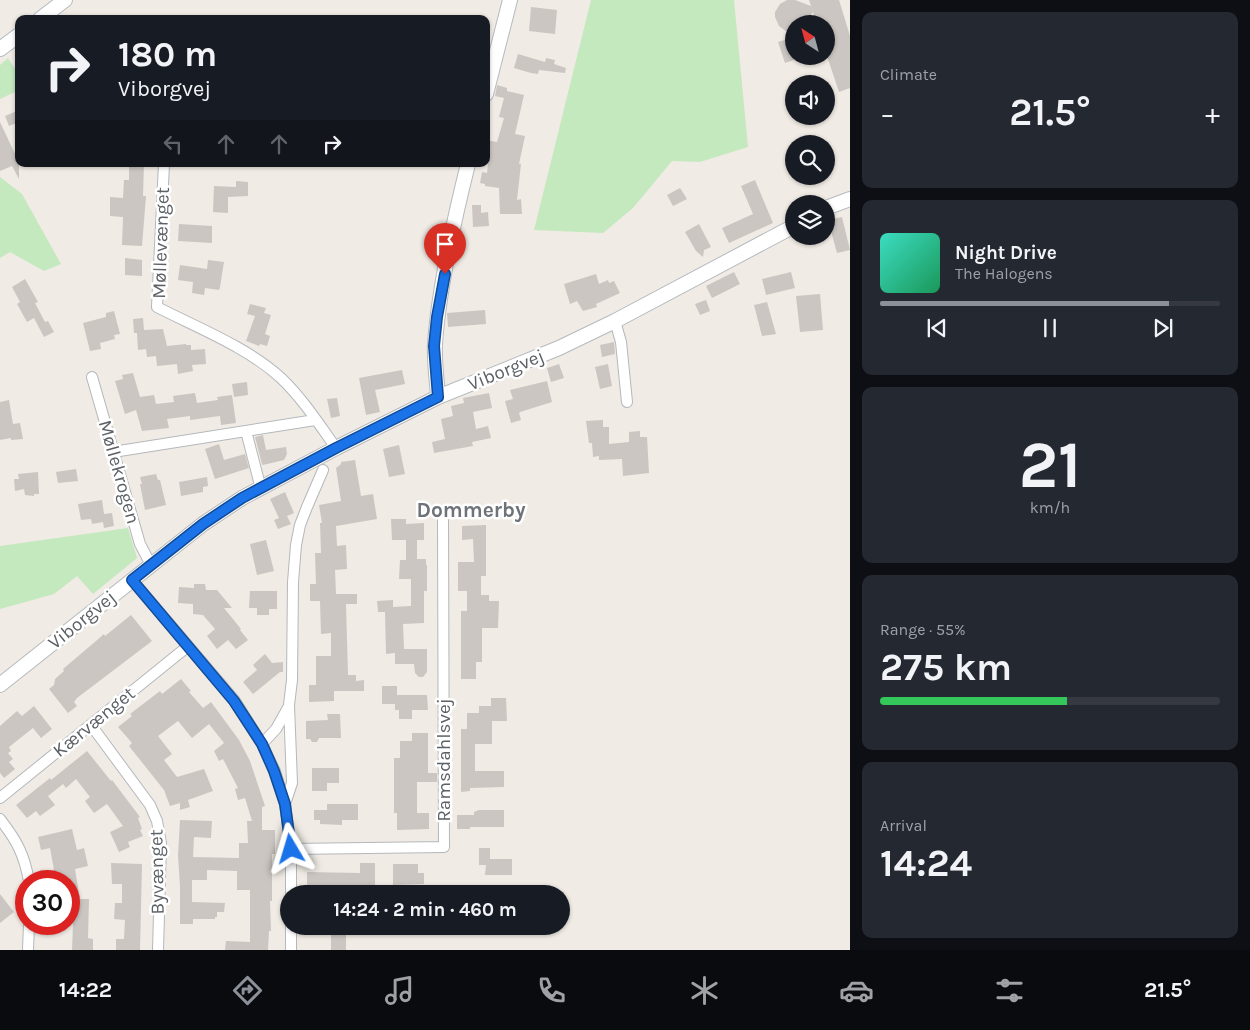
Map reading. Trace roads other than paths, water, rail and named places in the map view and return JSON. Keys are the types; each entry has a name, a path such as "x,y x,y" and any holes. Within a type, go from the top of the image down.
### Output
{"street":[{"path":"45,15 65,0"},
{"path":"490,78 510,0"},
{"path":"0,49 15,38"},
{"name":"Møllevænget","path":"164,167 157,307 253,356 281,378 336,448"},
{"path":"438,397 434,346 437,317 456,212 467,167"},
{"path":"835,205 850,199"},
{"name":"Viborgvej","path":"0,685 203,524 242,498 438,397 559,348 615,321 785,231"},
{"path":"615,321 621,342 627,402"},
{"name":"Møllekrogen","path":"92,377 140,544 151,565"},
{"path":"113,452 315,420"},
{"path":"246,431 261,489"},
{"path":"285,804 292,782 289,705 292,680 293,582 296,545 304,516 323,470"},
{"name":"Ramsdahlsvej","path":"291,849 444,847 443,520"},
{"path":"132,580 234,701 262,744 274,771 285,804 291,849 291,885"},
{"name":"Kærvænget","path":"0,798 187,647"},
{"path":"262,744 276,729 289,705"},
{"name":"Byvænget","path":"91,725 150,805 157,821 161,843 158,950"},
{"path":"0,819 14,838 25,860 27,870"},
{"path":"28,950 29,935"},
{"path":"291,935 292,950"}],"district":[{"name":"Dommerby","path":"471,510"}]}
